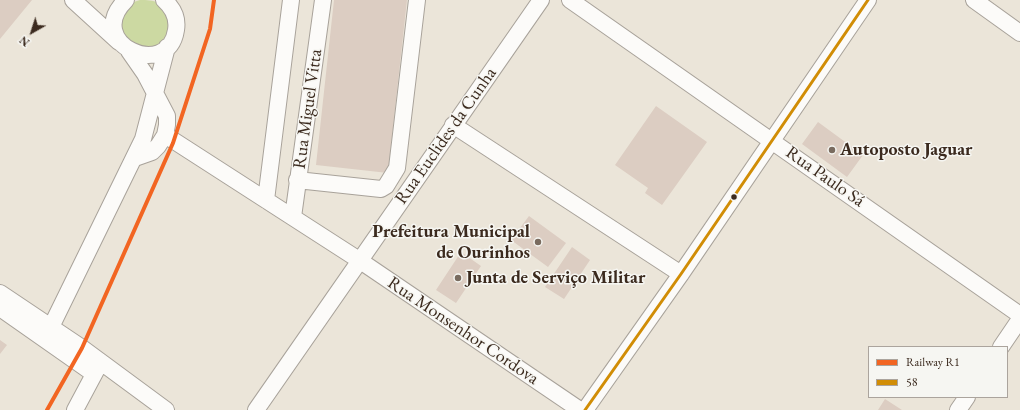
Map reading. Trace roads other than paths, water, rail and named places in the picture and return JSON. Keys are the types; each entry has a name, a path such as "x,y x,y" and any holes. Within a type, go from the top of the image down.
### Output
{"street":[{"path":"51,328 135,158 147,126 167,47 176,31 174,12 164,0"},
{"name":"Rua Miguel Vitta","path":"266,200 291,0"},
{"name":"Rua Miguel Vitta","path":"293,217 323,0"},
{"path":"297,180 381,189 394,174 397,168 417,0"},
{"name":"Rua Euclides da Cunha","path":"256,410 541,0"},
{"name":"Rua Paulo Sá","path":"570,0 1020,315"},
{"path":"585,410 681,274 868,0"},
{"path":"974,0 1020,32"},
{"path":"76,2 126,48 139,55 159,53 167,47"},
{"path":"76,2 100,9 124,3"},
{"path":"124,3 116,13 115,26 118,38 145,74 155,97 163,106 167,116 167,125 164,135 152,152 135,158"},
{"path":"453,125 681,274"},
{"name":"Rua Monsenhor Cordova","path":"164,135 359,260 580,410"},
{"path":"0,293 51,328 97,368"},
{"path":"0,308 166,410"},
{"path":"1002,346 1020,319"},
{"path":"76,410 97,368"},
{"path":"958,410 966,398"}],"rail line":[{"name":"R1","path":"47,410 82,348 173,143 210,29 214,0"}],"place":[{"name":"Autoposto Jaguar","path":"832,150"},
{"name":"Prefeitura Municipal de Ourinhos","path":"538,242"},
{"name":"Junta de Serviço Militar","path":"458,278"}]}
